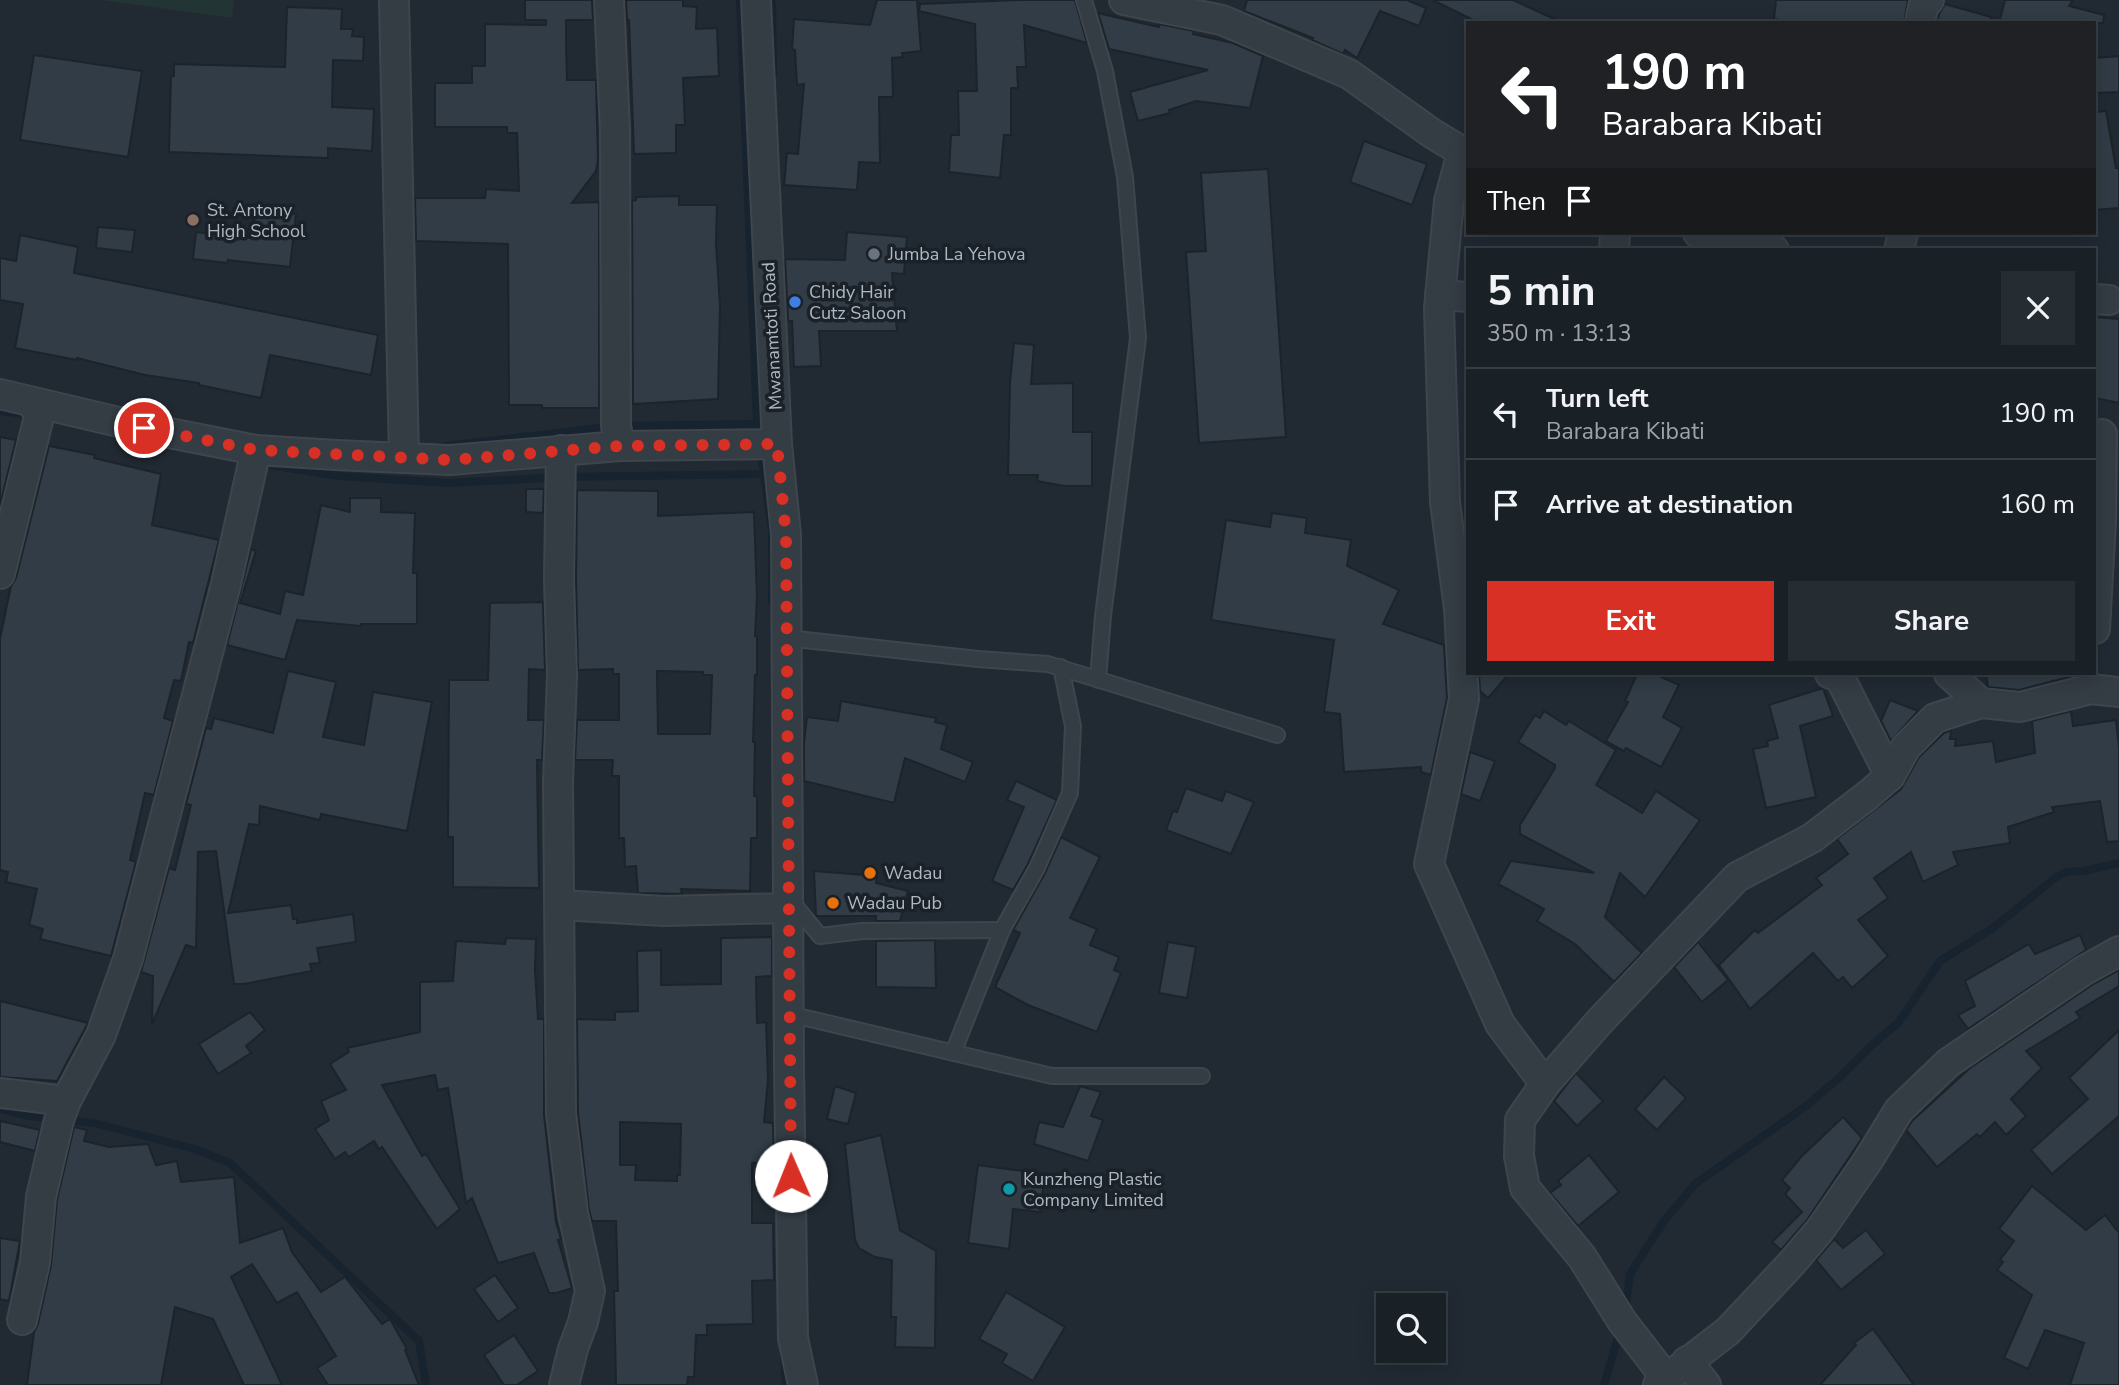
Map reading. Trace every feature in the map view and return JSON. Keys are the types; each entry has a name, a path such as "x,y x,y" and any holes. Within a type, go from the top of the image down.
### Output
{"street":[{"path":"394,0 404,458"},
{"path":"609,0 615,130 616,426 620,446"},
{"name":"Mwanamtoti Road","path":"756,0 777,444 786,535 793,1338 803,1385"},
{"path":"1124,0 1222,20 1349,74 1465,154 1448,201 1440,295 1445,502 1464,609 1464,699 1429,864 1500,1024 1545,1084"},
{"path":"1920,21 1923,8 1929,0"},
{"path":"1712,235 1754,241 1770,248"},
{"path":"1440,295 1466,297"},
{"path":"0,394 144,428 256,450 480,459 620,446 777,444"},
{"path":"0,574 39,417 33,402"},
{"path":"2096,611 2105,434"},
{"path":"22,1320 35,1262 41,1197 59,1120 66,1101 101,1035 128,959 226,584 256,450"},
{"path":"561,450 559,579 562,676 558,782 561,1113 573,1213 590,1291 564,1385"},
{"path":"1834,675 1839,676 1851,696 1865,730 1890,776"},
{"path":"1951,675 1981,703"},
{"path":"1706,1385 1671,1375 1622,1321 1581,1258 1525,1188 1519,1156 1520,1120 1545,1084 1686,928 1737,877 1812,838 1890,776 1906,747 1936,718 1981,703 2020,707 2091,681 2119,692"},
{"path":"560,905 664,911 789,908"},
{"path":"1671,1375 1728,1331 1790,1265 1836,1207 1899,1110 1948,1063 2083,971 2119,951"},
{"path":"0,1093 66,1101"}],"lane":[{"path":"1084,0 1105,71 1125,177 1138,338 1103,616 1098,680"},
{"path":"787,638 1062,667 1277,735"},
{"path":"953,1053 1002,930 1037,868 1070,793 1073,726 1062,667"},
{"path":"789,908 797,908 820,936 862,931 1002,930"},
{"path":"789,1014 1052,1076 1202,1076"}],"shaded area":[{"path":"101,0 234,0 232,18"}],"building":[{"path":"525,0 592,0 593,20 566,20 566,45 567,80 596,80 596,171 572,203 599,202 599,408 509,405 508,244 416,241 415,198 485,198 486,189 519,191 517,133 507,133 507,127 435,127 435,83 472,83 472,66 485,66 485,24 546,25 546,20 525,20"},
{"path":"626,0 683,0 683,6 697,7 696,29 717,28 719,76 683,78 685,125 676,125 676,153 634,154"},
{"path":"877,0 917,0 921,51 902,53 903,57 892,58 893,97 879,97 880,163 859,162 857,190 784,185 787,153 798,154 804,84 797,85 795,50 792,49 794,19 870,25"},
{"path":"1075,0 1087,43 1024,25 1026,67 1017,67 1018,88 1011,88 1011,135 1004,135 1000,178 949,172 951,135 959,135 958,91 977,91 975,24 919,11 920,4"},
{"path":"1247,0 1407,0 1426,8 1419,26 1380,11 1357,58 1345,50 1343,54 1312,40 1313,38 1244,11"},
{"path":"1433,0 1513,0 1559,21 1475,21"},
{"path":"1776,0 1908,0 1904,21 1774,19"},
{"path":"2005,0 2073,0 2069,6 2104,15 2103,23 2000,21"},
{"path":"1945,4 1991,17 1990,21 1937,21"},
{"path":"287,7 342,9 341,29 353,29 352,36 364,37 363,61 333,60 332,107 374,109 372,151 328,148 328,158 169,152 171,76 174,76 174,64 285,67"},
{"path":"1098,13 1159,27 1160,24 1194,31 1193,34 1233,43 1263,56 1250,108 1196,101 1169,110 1170,113 1138,121 1130,92 1208,70 1109,49"},
{"path":"34,55 142,71 128,157 20,140"},
{"path":"2119,56 2119,92 2096,93 2096,58"},
{"path":"2106,111 2116,168 2119,168 2119,208 2096,210 2096,112"},
{"path":"1364,141 1427,164 1412,205 1350,182"},
{"path":"1268,169 1286,437 1199,443 1186,252 1206,251 1201,173"},
{"path":"679,196 679,205 717,205 716,243 720,305 718,399 633,404 632,201 636,200 636,197"},
{"path":"255,210 296,214 290,267 193,259 196,232 252,238"},
{"path":"98,227 135,230 132,252 96,248"},
{"path":"847,232 907,237 904,274 892,273 897,331 819,331 821,366 794,367 792,321 788,321 785,259 845,260"},
{"path":"20,235 78,247 74,273 378,335 371,375 270,355 261,398 199,383 145,375 77,358 15,348 23,304 0,300 0,258 16,261"},
{"path":"2096,317 2119,319 2119,403 2096,398"},
{"path":"1014,343 1034,345 1031,384 1073,383 1073,432 1092,432 1092,486 1064,486 1037,481 1038,475 1008,475 1010,382"},
{"path":"0,437 16,440 0,505"},
{"path":"49,446 95,455 94,458 161,474 152,525 219,540 193,643 189,642 181,681 174,680 164,718 173,721 154,795 145,793 130,860 136,862 111,956 40,939 43,929 29,925 37,889 6,882 8,872 0,870 0,638 11,586 16,578"},
{"path":"526,489 544,489 543,513 526,512"},
{"path":"577,490 658,491 658,516 754,512 757,675 753,742 757,838 751,838 750,891 681,889 682,894 638,893 636,866 625,867 624,838 619,838 619,776 612,776 613,760 575,760 577,720 619,720 619,674 613,674 613,669 578,670","holes":["657,671 703,672 703,675 712,675 710,734 658,734"]},
{"path":"350,498 381,498 381,512 415,513 413,573 417,573 417,624 361,626 297,620 285,660 227,645 251,549 256,551 240,603 280,614 285,591 303,595 321,505 350,512"},
{"path":"1272,513 1307,518 1305,533 1351,540 1347,566 1399,590 1383,624 1444,645 1447,698 1431,775 1421,772 1421,767 1344,772 1340,714 1324,712 1334,640 1211,620 1226,520 1270,527"},
{"path":"543,602 545,670 529,669 528,720 544,720 542,760 537,760 539,888 453,887 453,837 448,837 449,680 488,680 490,603"},
{"path":"288,671 336,682 323,737 364,745 373,692 432,702 407,831 321,814 320,820 260,806 259,825 249,824 228,913 291,905 293,919 297,919 297,923 353,914 356,942 317,948 320,963 310,964 312,971 244,984 234,984 216,851 198,852 196,948 186,945 152,1024 153,976 141,972 169,868 175,870 191,805 186,804 206,728 211,729 214,718 273,733"},
{"path":"1479,675 1508,675 1488,698 1480,691"},
{"path":"1637,675 1657,675 1679,685 1663,717 1682,728 1661,767 1626,748 1624,751 1606,741 1628,702 1625,701"},
{"path":"1986,675 2073,675 2019,690 1988,687"},
{"path":"1823,688 1833,716 1800,726 1816,797 1766,808 1753,749 1768,746 1767,741 1778,738 1769,705"},
{"path":"1890,700 1918,711 1891,741 1881,721"},
{"path":"841,701 936,718 935,722 947,725 941,749 973,762 965,782 905,758 894,803 804,781 807,717 838,721"},
{"path":"1544,711 1566,725 1569,721 1616,750 1596,785 1642,813 1656,791 1700,820 1645,897 1620,873 1605,917 1642,953 1614,982 1575,944 1537,921 1544,909 1498,884 1511,861 1594,873 1520,834 1520,825 1555,768 1555,765 1518,742 1535,715 1540,718"},
{"path":"2071,711 2073,726 2116,720 2119,748 2119,841 2107,842 2100,801 2052,807 2054,812 2008,827 2010,843 1953,852 1958,865 1923,882 1911,852 1874,878 1888,898 1858,920 1888,956 1852,988 1843,977 1838,981 1813,953 1750,1009 1719,965 1755,930 1758,933 1822,885 1816,878 1848,854 1837,839 1901,789 1919,757 1944,733 1951,730 1950,739 1956,739 1955,746 1993,741 1996,762 2035,753 2032,721"},
{"path":"1470,752 1495,761 1480,801 1461,794"},
{"path":"1016,781 1057,800 1013,890 992,881 1024,807 1007,800"},
{"path":"1186,788 1222,801 1226,791 1254,802 1231,854 1166,830 1173,811 1177,812"},
{"path":"1061,837 1100,857 1070,918 1097,929 1090,945 1119,957 1114,970 1121,973 1097,1032 1028,1005 995,987 1020,933 1013,930 1045,873"},
{"path":"814,871 877,876 876,883 908,891 900,921 876,921 876,916 816,916"},
{"path":"2080,935 2086,950 1968,1029 1958,1015 1975,1006 1965,981 2029,944 2035,954"},
{"path":"772,937 772,976 756,977 757,1023 766,1022 768,1079 764,1122 773,1123 774,1162 752,1163 752,1223 773,1223 774,1280 752,1281 753,1324 707,1325 707,1335 696,1335 694,1377 688,1377 687,1385 616,1385 616,1221 592,1221 589,1210 578,1112 577,1019 615,1020 615,1012 638,1011 637,951 661,950 661,985 721,984 721,938","holes":["620,1122 681,1124 680,1175 677,1175 677,1181 635,1180 636,1165 620,1165"]},
{"path":"506,938 536,939 538,1019 544,1019 544,1115 556,1222 561,1239 558,1240 572,1288 557,1293 549,1293 534,1253 498,1263 472,1198 466,1203 448,1088 438,1090 435,1075 382,1085 422,1156 426,1154 460,1209 437,1229 382,1147 379,1149 374,1141 349,1157 345,1152 335,1159 315,1129 329,1120 321,1101 346,1090 330,1064 349,1052 347,1048 420,1032 420,982 453,981 456,941 505,944"},
{"path":"935,940 936,988 876,987 876,941"},
{"path":"1168,942 1196,947 1187,998 1159,993"},
{"path":"1698,942 1728,980 1702,1002 1674,967"},
{"path":"2119,970 2119,986 2076,1012 2080,1018 2026,1051 2042,1068 2011,1099 2026,1116 2006,1135 1995,1122 1980,1137 1977,1134 1937,1167 1906,1130 1912,1121 1970,1068 2092,985"},
{"path":"0,1001 88,1023 57,1081 0,1077"},
{"path":"250,1012 265,1030 246,1046 251,1053 218,1074 199,1044"},
{"path":"2119,1030 2119,1116 2052,1174 2031,1150 2088,1099 2069,1078"},
{"path":"1576,1073 1603,1101 1577,1126 1554,1101"},
{"path":"1664,1077 1686,1098 1657,1130 1635,1109"},
{"path":"835,1086 856,1093 848,1124 827,1119"},
{"path":"1080,1086 1101,1092 1091,1116 1103,1120 1088,1161 1034,1144 1039,1122 1063,1127"},
{"path":"1843,1117 1862,1138 1807,1220 1781,1250 1772,1242 1802,1212 1785,1194 1790,1188 1782,1180 1801,1157"},
{"path":"0,1121 40,1130 35,1151 0,1142"},
{"path":"74,1127 87,1130 84,1141 109,1147 148,1144 156,1165 177,1161 181,1182 234,1177 240,1243 283,1228 292,1252 321,1292 345,1277 382,1324 390,1319 407,1349 405,1350 419,1385 328,1385 317,1368 336,1356 297,1292 277,1303 252,1264 231,1277 282,1385 244,1385 213,1319 175,1307 161,1385 27,1385 34,1332 51,1265 57,1200"},
{"path":"881,1135 900,1230 936,1251 935,1348 895,1347 896,1317 891,1317 892,1260 875,1257 859,1248 855,1240 845,1144"},
{"path":"1589,1155 1619,1192 1578,1226 1550,1193 1561,1185 1558,1181"},
{"name":"Kunzheng Plastic Company Limited","path":"978,1165 1045,1174 1040,1212 1013,1209 1009,1249 968,1243"},
{"path":"2032,1186 2086,1230 2105,1215 2119,1233 2119,1385 2070,1385 2084,1343 2045,1330 2028,1369 2004,1358 2032,1295 1997,1270 2003,1262 2000,1260 2014,1241 1999,1229"},
{"path":"1866,1230 1885,1254 1841,1290 1816,1260 1834,1239 1843,1248"},
{"path":"0,1238 20,1241 9,1301 0,1299"},
{"path":"495,1275 518,1308 498,1322 474,1289"},
{"path":"1006,1292 1065,1327 1033,1381 1002,1363 1007,1354 979,1339"},
{"path":"1873,1329 1914,1385 1820,1385 1856,1345 1854,1343"},
{"path":"514,1335 538,1371 517,1385 504,1385 484,1355"}],"waterway":[{"path":"740,0 757,424 772,530 772,601"},
{"path":"772,0 773,74"},
{"path":"0,411 32,415"},
{"path":"437,447 616,426 757,424"},
{"path":"257,463 339,476 450,483 562,477 765,474"},
{"path":"1625,1312 1630,1274 1664,1221 1695,1184 1806,1106 1840,1077 1899,1022 1940,961 1993,928 2055,878 2066,872 2119,863"},
{"path":"0,1109 29,1116 94,1123 195,1149 230,1163 419,1341 426,1385"},
{"path":"1604,1385 1620,1331"},
{"path":"784,1356 786,1385"}],"place":[{"name":"St. Antony High School","path":"193,220"},
{"name":"Jumba La Yehova","path":"874,254"},
{"name":"Chidy Hair Cutz Saloon","path":"795,302"},
{"name":"Wadau","path":"870,873"},
{"name":"Wadau Pub","path":"833,903"},
{"name":"Kunzheng Plastic Company Limited","path":"1009,1189"}],"route":[{"path":"144,428 256,450 450,460 620,446 777,444 786,535 791,1176"}]}
